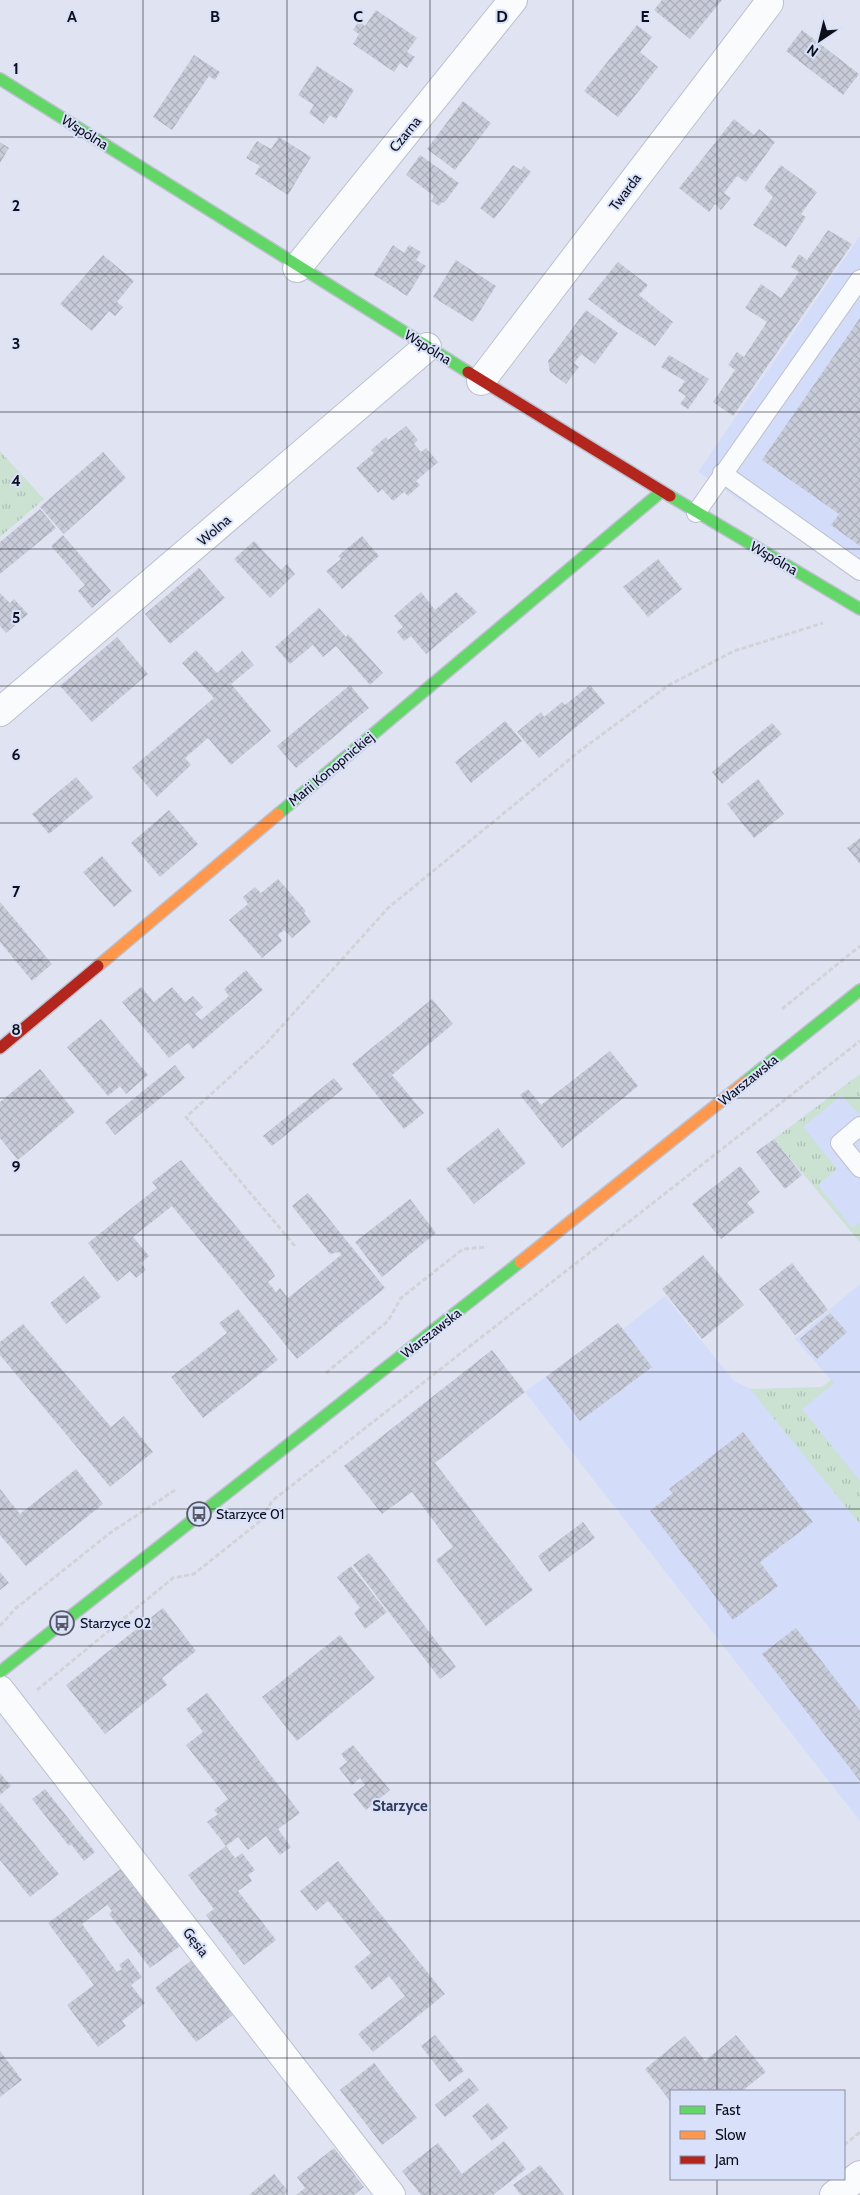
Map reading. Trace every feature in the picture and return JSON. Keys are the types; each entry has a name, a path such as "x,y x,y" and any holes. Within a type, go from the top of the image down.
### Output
{"street":[{"name":"Czarna","path":"297,268 513,0"},
{"name":"Twarda","path":"481,381 769,3"},
{"name":"Wspólna","path":"0,79 297,268 427,346 696,513 860,609"},
{"name":"Wolna","path":"0,712 427,346"},
{"name":"Marii Konopnickiej","path":"0,1048 662,491"},
{"name":"Warszawska","path":"0,1672 440,1326 860,990"},
{"name":"Gęsia","path":"8,1699 391,2195"},
{"path":"834,2195 860,2175"}],"lane":[{"path":"696,513 722,473 860,279"},
{"path":"722,473 860,571"},
{"path":"859,1165 840,1143 860,1126"}],"path":[{"path":"295,1246 186,1117 264,1046 388,908 580,750 669,685 734,651 824,623"},
{"path":"775,1015 860,946"},
{"path":"8,1699 173,1578 194,1574 259,1522 272,1501 860,1041"},
{"path":"320,1377 388,1321 401,1298 463,1249 491,1246"},
{"path":"0,1626 14,1608 110,1533 183,1485"},
{"path":"845,2144 860,2132"}],"shaded area":[{"path":"860,236 860,581 698,472"},
{"path":"860,1074 860,1242 774,1139"},
{"path":"860,1284 860,1821 525,1392 618,1323 623,1329 665,1296 734,1381 751,1389 822,1387 831,1380 795,1339"}],"green space":[{"path":"0,451 44,499 0,537"},
{"path":"860,1074 860,1113 858,1114 842,1095 803,1127 837,1169 818,1185 852,1228 860,1222 860,1242 774,1139"},
{"path":"831,1380 834,1383 802,1409 860,1481 860,1524 750,1389 822,1387"}],"building":[{"path":"662,0 722,0 690,39 654,10"},
{"path":"376,10 417,38 407,52 415,57 407,68 400,63 394,72 353,44 359,34 353,30 359,21 365,26"},
{"path":"637,25 652,37 640,52 658,67 618,117 584,91"},
{"path":"802,30 859,74 843,95 786,51"},
{"path":"194,55 220,72 215,80 209,76 172,130 153,117"},
{"path":"317,66 354,90 336,119 330,115 324,124 309,113 314,105 298,95"},
{"path":"463,101 491,123 455,170 427,149"},
{"path":"734,119 754,135 759,129 775,142 746,182 737,176 724,193 731,198 721,210 715,204 709,212 679,188"},
{"path":"279,137 311,157 288,195 255,174 260,166 246,158 257,141 271,149"},
{"path":"0,142 9,148 0,163"},
{"path":"420,155 459,183 444,203 442,202 439,206 431,201 434,196 406,175"},
{"path":"513,165 521,170 524,166 531,172 494,219 480,208"},
{"path":"781,165 817,192 801,214 806,217 786,247 753,225 773,197 764,188"},
{"path":"828,230 852,244 733,416 713,402 735,370 728,365 737,352 744,357 767,322 745,308 761,284 781,298 799,272 791,267 799,254 807,260"},
{"path":"393,245 404,253 409,245 421,252 416,260 426,266 407,296 374,275"},
{"path":"103,255 134,281 117,302 123,307 115,316 109,311 92,331 60,304"},
{"path":"456,260 496,286 473,322 433,297"},
{"path":"618,262 648,285 639,295 673,322 655,346 618,322 588,299"},
{"path":"586,310 618,333 595,364 581,354 574,363 579,367 566,384 550,372 548,361"},
{"path":"860,318 860,546 831,525 839,514 762,460"},
{"path":"669,355 709,379 688,409 680,404 686,396 678,391 685,381 661,367"},
{"path":"406,426 418,440 414,444 421,452 426,448 438,462 416,481 420,485 408,496 404,492 393,501 382,489 378,493 356,468 374,453 371,450 386,437 388,440"},
{"path":"103,452 126,478 64,534 40,507"},
{"path":"40,509 56,528 0,574 0,542"},
{"path":"63,535 111,591 92,608 78,591 85,585 51,546"},
{"path":"362,536 379,556 342,589 326,571 341,559 338,556"},
{"path":"254,541 281,570 287,564 295,574 270,598 234,559"},
{"path":"658,559 682,589 648,617 623,587"},
{"path":"199,568 225,598 170,644 145,614"},
{"path":"421,592 435,610 456,592 477,612 426,654 411,636 404,641 397,632 403,627 394,616"},
{"path":"0,593 10,603 14,599 28,614 6,633 0,626"},
{"path":"319,608 346,637 348,634 383,673 370,685 336,646 323,657 313,645 290,664 275,647"},
{"path":"117,637 148,674 92,722 60,686"},
{"path":"196,650 217,673 242,651 254,665 231,684 271,731 231,765 208,738 185,758 191,765 157,797 132,768 214,698 182,663"},
{"path":"350,685 369,708 296,768 277,746"},
{"path":"590,685 605,703 539,758 517,732 541,712 544,717 562,702 565,705"},
{"path":"505,721 522,741 471,783 455,762"},
{"path":"772,723 782,734 722,784 712,772"},
{"path":"76,777 93,797 49,834 32,814"},
{"path":"758,779 784,814 754,838 727,804"},
{"path":"169,810 198,844 160,877 131,843"},
{"path":"860,838 860,864 847,848"},
{"path":"102,856 132,891 114,907 83,872"},
{"path":"278,879 306,911 304,913 311,922 292,938 284,930 278,935 282,941 262,958 229,920 248,904 243,897 255,887 261,893"},
{"path":"0,902 52,964 32,981 0,942"},
{"path":"246,970 263,990 193,1049 188,1043 169,1058 122,1002 141,987 154,1002 172,987 185,1002 193,996 203,1007 195,1014 201,1020 229,996 224,989"},
{"path":"432,999 453,1024 392,1075 424,1113 404,1129 352,1064"},
{"path":"101,1019 148,1075 126,1094 120,1086 108,1096 67,1047"},
{"path":"610,1051 638,1086 562,1148 520,1095 528,1089 541,1105"},
{"path":"175,1065 185,1078 115,1135 105,1122"},
{"path":"40,1069 75,1112 18,1160 0,1138 0,1102"},
{"path":"334,1078 343,1089 272,1146 263,1136"},
{"path":"498,1128 526,1163 474,1204 446,1169"},
{"path":"774,1139 802,1175 785,1189 756,1152"},
{"path":"181,1160 269,1266 275,1276 268,1282 276,1292 280,1288 288,1298 341,1255 339,1252 330,1254 292,1206 308,1193 385,1288 297,1359 172,1206 133,1237 149,1256 141,1263 146,1270 136,1278 130,1271 117,1282 88,1243 157,1188 152,1182"},
{"path":"740,1166 760,1192 747,1203 755,1212 721,1239 692,1204"},
{"path":"410,1199 436,1233 382,1277 355,1242"},
{"path":"703,1255 744,1305 702,1339 662,1289"},
{"path":"792,1263 828,1310 795,1335 759,1289"},
{"path":"84,1276 101,1297 66,1324 50,1303"},
{"path":"238,1309 278,1360 203,1418 171,1377 227,1333 219,1323"},
{"path":"830,1313 847,1332 817,1359 800,1339"},
{"path":"618,1323 652,1367 580,1421 546,1377"},
{"path":"23,1324 111,1427 124,1416 153,1452 110,1487 0,1355 0,1342"},
{"path":"492,1350 525,1392 435,1463 533,1590 486,1626 436,1560 453,1547 412,1492 382,1514 344,1466"},
{"path":"743,1432 813,1522 760,1562 778,1586 733,1620 650,1511 673,1493 669,1489"},
{"path":"76,1469 103,1504 26,1566 0,1535 0,1489 20,1514"},
{"path":"583,1522 595,1538 549,1572 538,1556"},
{"path":"369,1553 456,1667 440,1679 353,1565"},
{"path":"351,1566 387,1612 365,1629 354,1613 360,1608 337,1577"},
{"path":"0,1572 9,1583 0,1590"},
{"path":"163,1608 196,1651 162,1678 167,1685 105,1734 66,1685"},
{"path":"796,1628 860,1711 860,1781 762,1654"},
{"path":"340,1635 375,1678 297,1741 262,1697"},
{"path":"207,1693 300,1813 278,1829 291,1847 280,1855 266,1836 248,1850 238,1837 226,1846 207,1822 218,1814 214,1810 228,1799 186,1745 203,1732 186,1709"},
{"path":"353,1745 390,1790 366,1810 353,1794 365,1785 360,1778 352,1785 339,1768 347,1762 341,1754"},
{"path":"0,1773 11,1786 0,1795"},
{"path":"45,1789 95,1852 84,1861 71,1844 69,1846 32,1799"},
{"path":"0,1802 59,1874 30,1897 0,1860"},
{"path":"226,1846 235,1858 242,1853 255,1870 248,1875 252,1881 238,1891 276,1940 244,1965 206,1915 214,1909 188,1875"},
{"path":"338,1861 445,1994 373,2052 358,2034 405,1996 389,1976 372,1990 354,1967 371,1953 328,1901 316,1911 300,1891"},
{"path":"122,1868 180,1946 150,1968 109,1914 112,1911 107,1905 82,1924 117,1972 122,1969 119,1965 128,1958 142,1977 131,1985 145,2003 122,2021 126,2026 98,2047 67,2005 94,1985 48,1923"},
{"path":"192,1960 233,2015 196,2042 155,1988"},
{"path":"435,2035 464,2071 449,2082 421,2046"},
{"path":"736,2035 766,2072 743,2090 670,2090 670,2101 645,2069 685,2036 705,2061"},
{"path":"0,2051 22,2080 0,2097"},
{"path":"374,2063 417,2118 382,2145 340,2090"},
{"path":"469,2078 479,2090 445,2117 435,2105"},
{"path":"488,2103 508,2128 492,2141 472,2116"},
{"path":"504,2141 526,2169 493,2195 421,2195 402,2171 438,2143 462,2174"},
{"path":"334,2148 364,2187 354,2195 296,2195 305,2188 297,2177"},
{"path":"540,2165 564,2195 521,2195 513,2185"},
{"path":"274,2174 288,2191 284,2195 249,2195"}],"traffic: fast":[{"path":"0,79 468,372"},
{"path":"278,814 662,491"},
{"path":"670,496 860,609"},
{"path":"745,1082 860,990"},
{"path":"0,1672 520,1262"}],"traffic: slow":[{"path":"98,966 278,814"},
{"path":"520,1262 745,1082"}],"traffic: jam":[{"path":"468,372 670,496"},
{"path":"0,1048 98,966"}],"place":[{"name":"Starzyce 01","path":"199,1514"},
{"name":"Starzyce 02","path":"62,1623"}],"district":[{"name":"Starzyce","path":"400,1806"}]}
